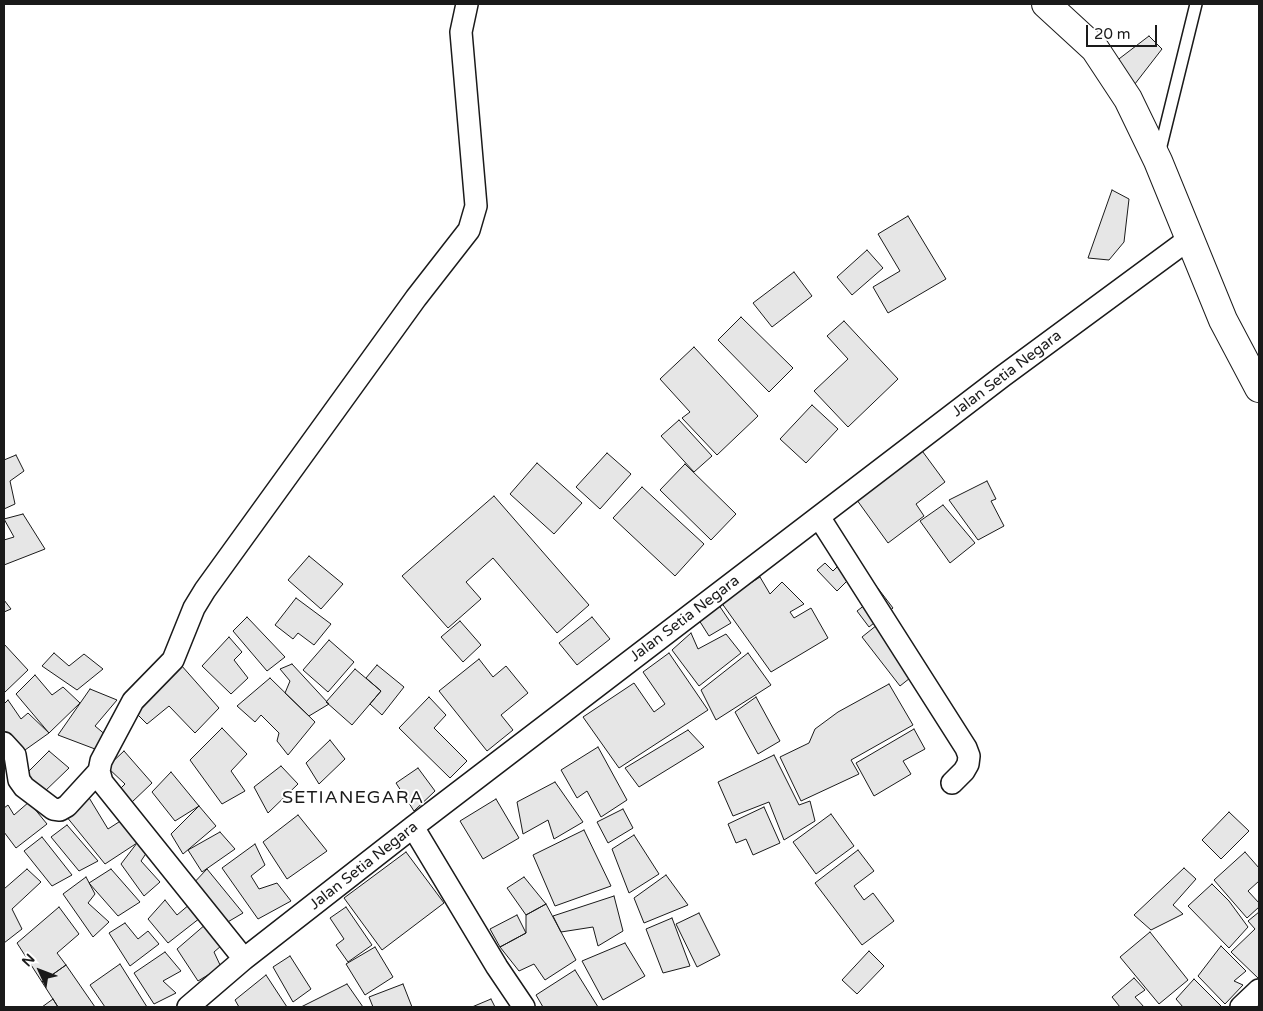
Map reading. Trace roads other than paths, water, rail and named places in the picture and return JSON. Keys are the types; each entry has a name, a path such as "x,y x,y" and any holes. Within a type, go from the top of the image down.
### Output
{"street":[{"path":"244,959 102,782 99,771 101,761 133,701 172,660 194,608 205,590 416,298 469,230 476,206 461,32 467,4"},
{"path":"1046,4 1095,49 1128,98 1158,160 1188,239 1223,320 1254,380"},
{"name":"Jalan Setia Negara","path":"188,1007 244,959 413,827 1003,376 1188,239"},
{"path":"819,517 970,756 964,771 952,783"},
{"path":"4,743 15,755 19,780 24,787 54,809 60,810 67,806 99,771"},
{"path":"413,827 496,967 524,1007"},
{"path":"1241,1007 1259,990"}],"lane":[{"path":"1158,160 1196,4"}],"district":[{"name":"SETIANEGARA","path":"353,798"}]}
